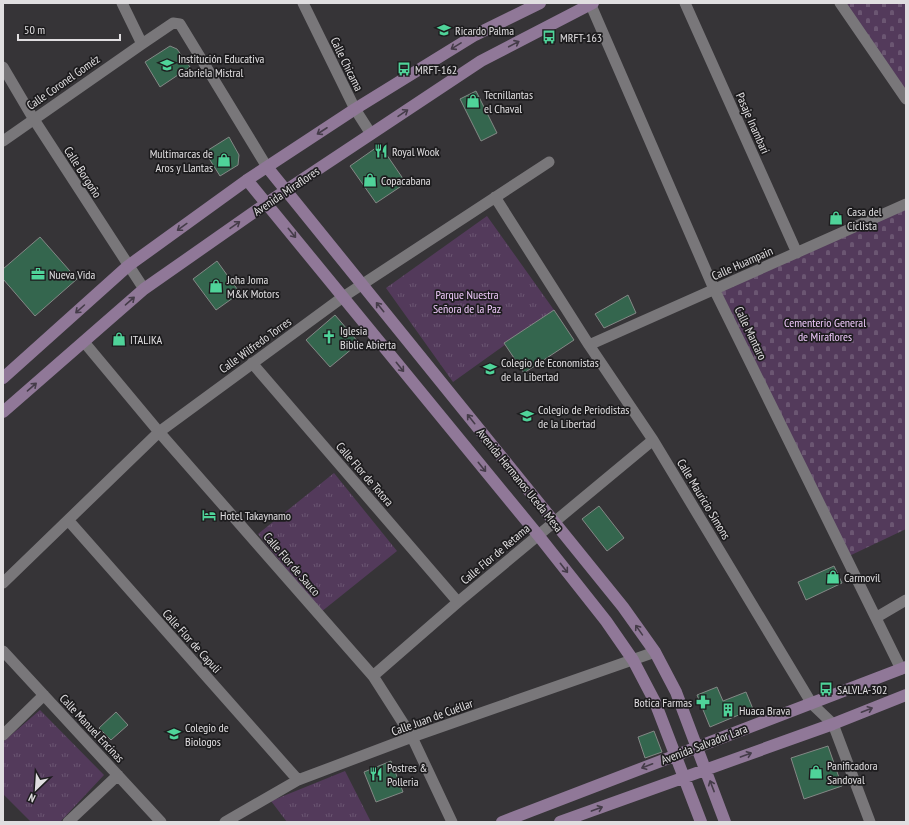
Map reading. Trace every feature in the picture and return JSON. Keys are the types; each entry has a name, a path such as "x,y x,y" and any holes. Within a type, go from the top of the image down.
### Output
{"street":[{"path":"122,3 142,44"},
{"name":"Calle Chicama","path":"303,3 354,109 371,134"},
{"path":"3,378 128,266 247,180 354,109 475,34 540,3"},
{"name":"Avenida Miraflores","path":"3,412 144,289 267,203 481,61 591,3"},
{"name":"Calle Mantaro","path":"591,3 714,289 877,617 904,668"},
{"name":"Pasaje Inambari","path":"685,3 797,253"},
{"path":"840,3 906,99"},
{"name":"Calle Coronel Goméz","path":"3,141 33,118 173,23 180,24 266,168"},
{"name":"Calle Borgoño","path":"3,67 33,118 144,289"},
{"name":"Calle Wilfredo Torres","path":"3,583 159,432 343,297 549,162"},
{"name":"Avenida Hermanos Uceda Mesa","path":"266,168 555,522 623,607 655,652 676,692 725,822"},
{"name":"Avenida Hermanos Uceda Mesa","path":"247,180 538,535 606,621 633,660 655,702 701,822"},
{"name":"Calle Mauricio Simons","path":"496,197 589,345 653,440 812,704 832,724 870,822"},
{"name":"Calle Huampain","path":"589,345 906,204"},
{"name":"Calle Flor de Sauco","path":"84,342 159,432 373,676 412,738 452,822"},
{"name":"Calle Flor de Totora","path":"252,363 458,602"},
{"name":"Calle Flor de Retama","path":"373,676 458,602 653,440"},
{"name":"Calle Flor de Capuli","path":"68,520 298,780"},
{"path":"877,617 906,600"},
{"name":"Calle Manuel Encinas","path":"3,651 161,822"},
{"name":"Calle Juan de Cuéllar","path":"225,822 298,780 655,652"},
{"name":"Avenida Salvador Lara","path":"508,821 675,755 904,668"},
{"path":"3,735 44,695"},
{"name":"Avenida Salvador Lara","path":"560,822 832,724 906,695"},
{"path":"68,822 118,775"}],"green space":[{"path":"840,3 906,3 906,99"},
{"name":"Cementerio General de Miraflores","path":"906,204 906,529 847,557 714,289"},
{"name":"Parque Nuestra Señora de la Paz","path":"487,216 554,310 453,382 386,288"},
{"path":"334,473 397,551 321,612 258,534"},
{"path":"40,710 104,775 60,822 31,822 3,794 3,742"},
{"path":"345,771 371,822 287,822 271,801"}],"building":[{"name":"Institución Educativa Gabriela Mistral","path":"170,46 177,49 190,67 160,87 145,62"},
{"path":"476,91 497,133 481,141 460,99"},
{"name":"Multimarcas de Aros y Llantas","path":"229,137 239,155 238,165 220,176 205,152"},
{"path":"380,145 406,183 376,203 350,166"},
{"name":"Nueva Vida","path":"40,237 77,279 35,316 3,279 3,269"},
{"name":"Joha Joma M&K Motors","path":"217,261 240,293 216,310 193,279"},
{"path":"628,295 636,313 604,328 595,314"},
{"path":"554,310 574,340 524,373 504,343"},
{"name":"Iglesia Biblie Abierta","path":"335,315 359,343 330,367 306,340"},
{"path":"599,506 624,538 607,551 582,519"},
{"path":"834,566 842,583 806,600 798,582"},
{"name":"Huaca Brava","path":"717,687 723,701 746,692 753,709 710,727 697,695"},
{"path":"116,712 128,725 111,740 99,728"},
{"path":"654,731 662,752 645,758 638,737"},
{"name":"Panificadora Sandoval","path":"828,746 842,786 804,799 791,758"},
{"path":"391,761 403,792 376,802 364,772"}],"place":[{"name":"Ricardo Palma","path":"444,30"},
{"name":"MRFT-163","path":"549,37"},
{"name":"Institución Educativa Gabriela Mistral","path":"167,65"},
{"name":"MRFT-162","path":"404,69"},
{"name":"Tecnillantas el Chaval","path":"473,101"},
{"name":"Royal Wook","path":"381,151"},
{"name":"Multimarcas de Aros y Llantas","path":"224,160"},
{"name":"Copacabana","path":"370,180"},
{"name":"Casa del Ciclista","path":"836,218"},
{"name":"Nueva Vida","path":"38,274"},
{"name":"Joha Joma M&K Motors","path":"216,286"},
{"name":"Iglesia Biblie Abierta","path":"329,337"},
{"name":"ITALIKA","path":"119,339"},
{"name":"Colegio de Economistas de la Libertad","path":"490,369"},
{"name":"Colegio de Periodistas de la Libertad","path":"527,416"},
{"name":"Hotel Takaynamo","path":"209,515"},
{"name":"Carmovil","path":"833,577"},
{"name":"SALVLA-302","path":"826,689"},
{"name":"Botica Farmas","path":"703,702"},
{"name":"Huaca Brava","path":"728,710"},
{"name":"Colegio de Biologos","path":"174,734"},
{"name":"Panificadora Sandoval","path":"816,772"},
{"name":"Postres & Polleria","path":"376,774"}]}
